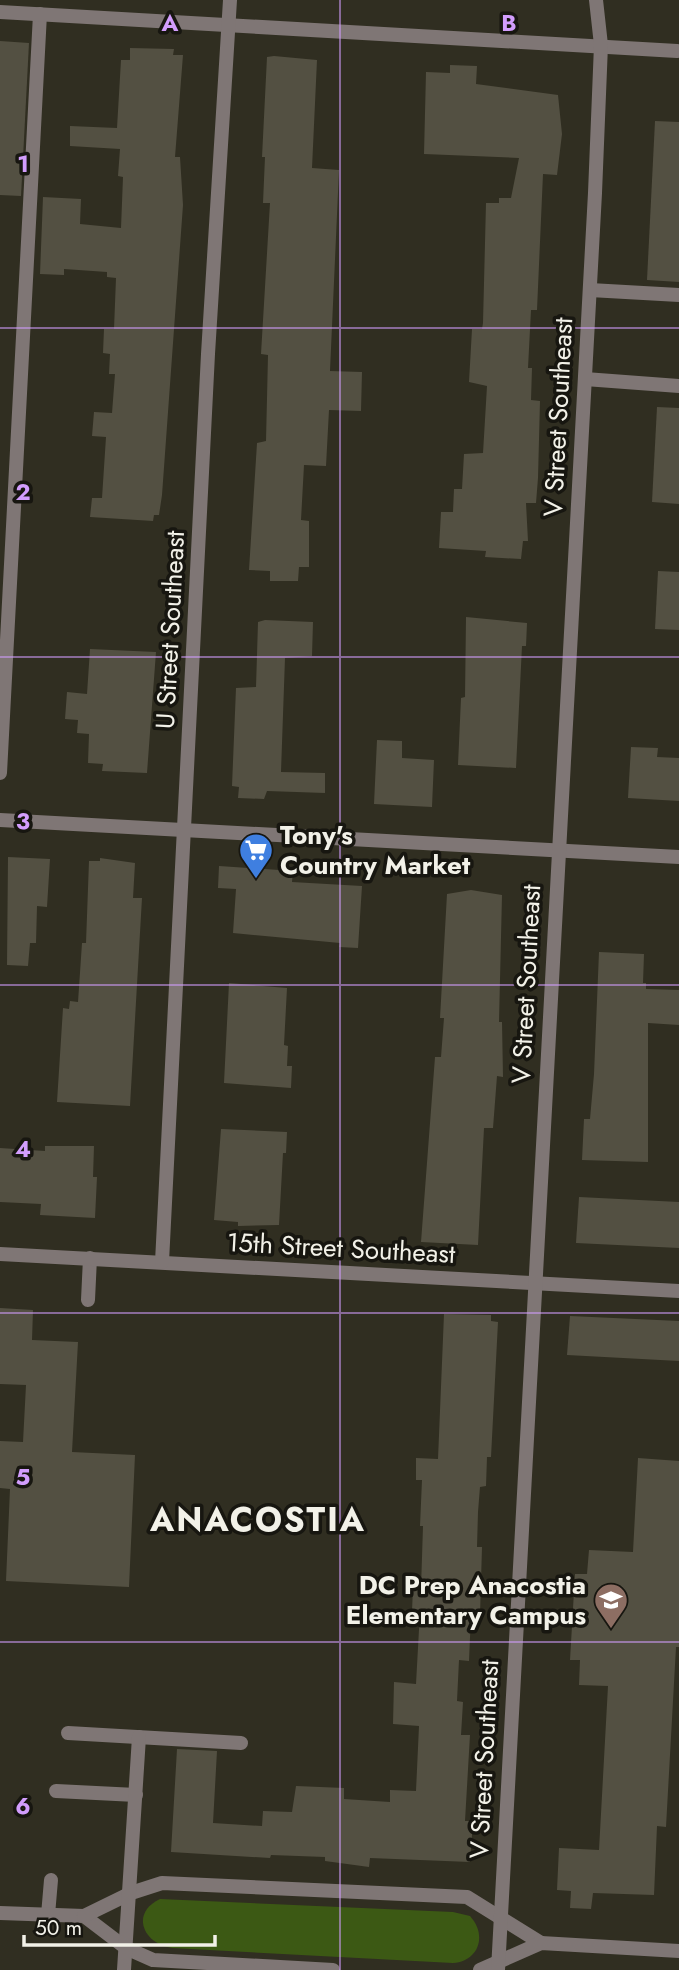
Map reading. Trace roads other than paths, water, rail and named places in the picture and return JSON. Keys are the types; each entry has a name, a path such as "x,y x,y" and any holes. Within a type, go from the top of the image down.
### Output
{"street":[{"name":"U Street Southeast","path":"162,1262 226,26 230,0"},
{"name":"V Street Southeast","path":"498,1966 590,290 601,45 596,0"},
{"path":"0,12 678,50"},
{"path":"0,773 40,14"},
{"path":"590,290 679,295"},
{"path":"585,379 679,386"},
{"path":"0,820 679,857"},
{"name":"15th Street Southeast","path":"0,1254 679,1291"},
{"path":"88,1300 90,1258"},
{"path":"68,1733 241,1743"},
{"path":"124,1970 139,1737"},
{"path":"56,1791 136,1795"},
{"path":"48,1915 51,1880"},
{"path":"0,1913 84,1916 131,1893 162,1883 467,1897 541,1943 679,1951"},
{"path":"84,1916 126,1948 153,1960 333,1970"},
{"path":"480,1970 498,1966 541,1943"}],"place":[{"name":"Tony's Country Market","path":"256,880"},
{"name":"DC Prep Anacostia Elementary Campus","path":"611,1630"}],"district":[{"name":"ANACOSTIA","path":"258,1519"}]}
